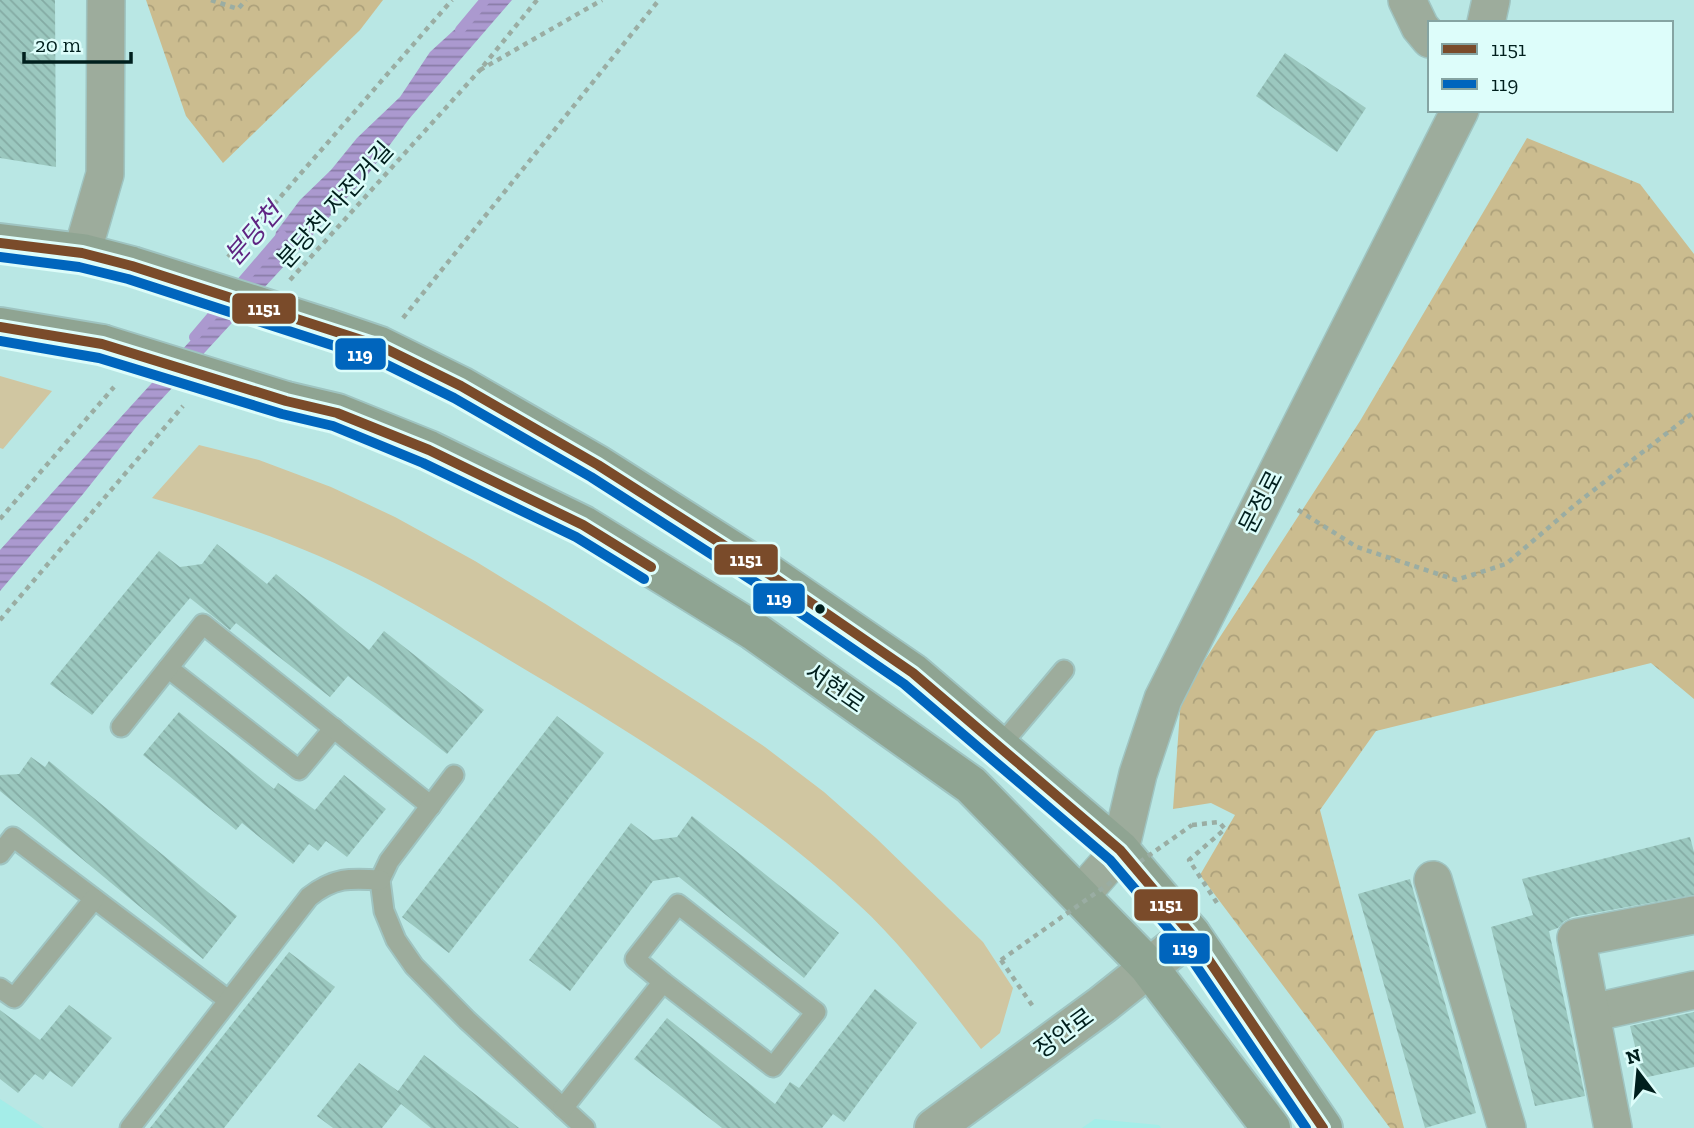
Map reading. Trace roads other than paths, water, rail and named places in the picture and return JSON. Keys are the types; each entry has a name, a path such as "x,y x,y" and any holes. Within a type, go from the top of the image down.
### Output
{"main road":[{"path":"0,243 82,253 132,265 380,346 461,386 568,447 769,574 913,673 1121,850 1191,934 1323,1128"},
{"name":"서현로","path":"0,327 102,344 286,401 337,413 429,450 571,519 754,631 971,785 1148,966 1271,1128"}],"street":[{"path":"82,253 105,174 106,0"},
{"path":"1407,0 1420,27 1428,37"},
{"path":"1487,21 1492,0"},
{"name":"문정로","path":"1080,896 1121,850 1138,774 1163,699 1459,112"},
{"path":"1433,880 1507,1128"},
{"path":"1613,1128 1576,938 1694,915"},
{"name":"장안로","path":"934,1128 1102,1005 1191,934"},
{"path":"1591,1013 1694,989"}],"lane":[{"path":"121,727 203,624 431,806"},
{"path":"168,668 299,770 334,728"},
{"path":"1000,746 1064,670"},
{"path":"454,775 389,861 380,880 384,911 396,940 414,966 467,1020 585,1128"},
{"path":"0,854 13,837 228,1000"},
{"path":"130,1128 309,897 325,884 340,880 380,880"},
{"path":"0,988 14,998 94,899"},
{"path":"678,905 817,1012 774,1067 663,982 635,959 678,905"},
{"path":"563,1108 663,982"}],"waterway":[{"name":"분당천","path":"460,30 485,0"},
{"name":"분당천","path":"233,292 282,235"},
{"name":"분당천","path":"194,337 222,304"}]}
